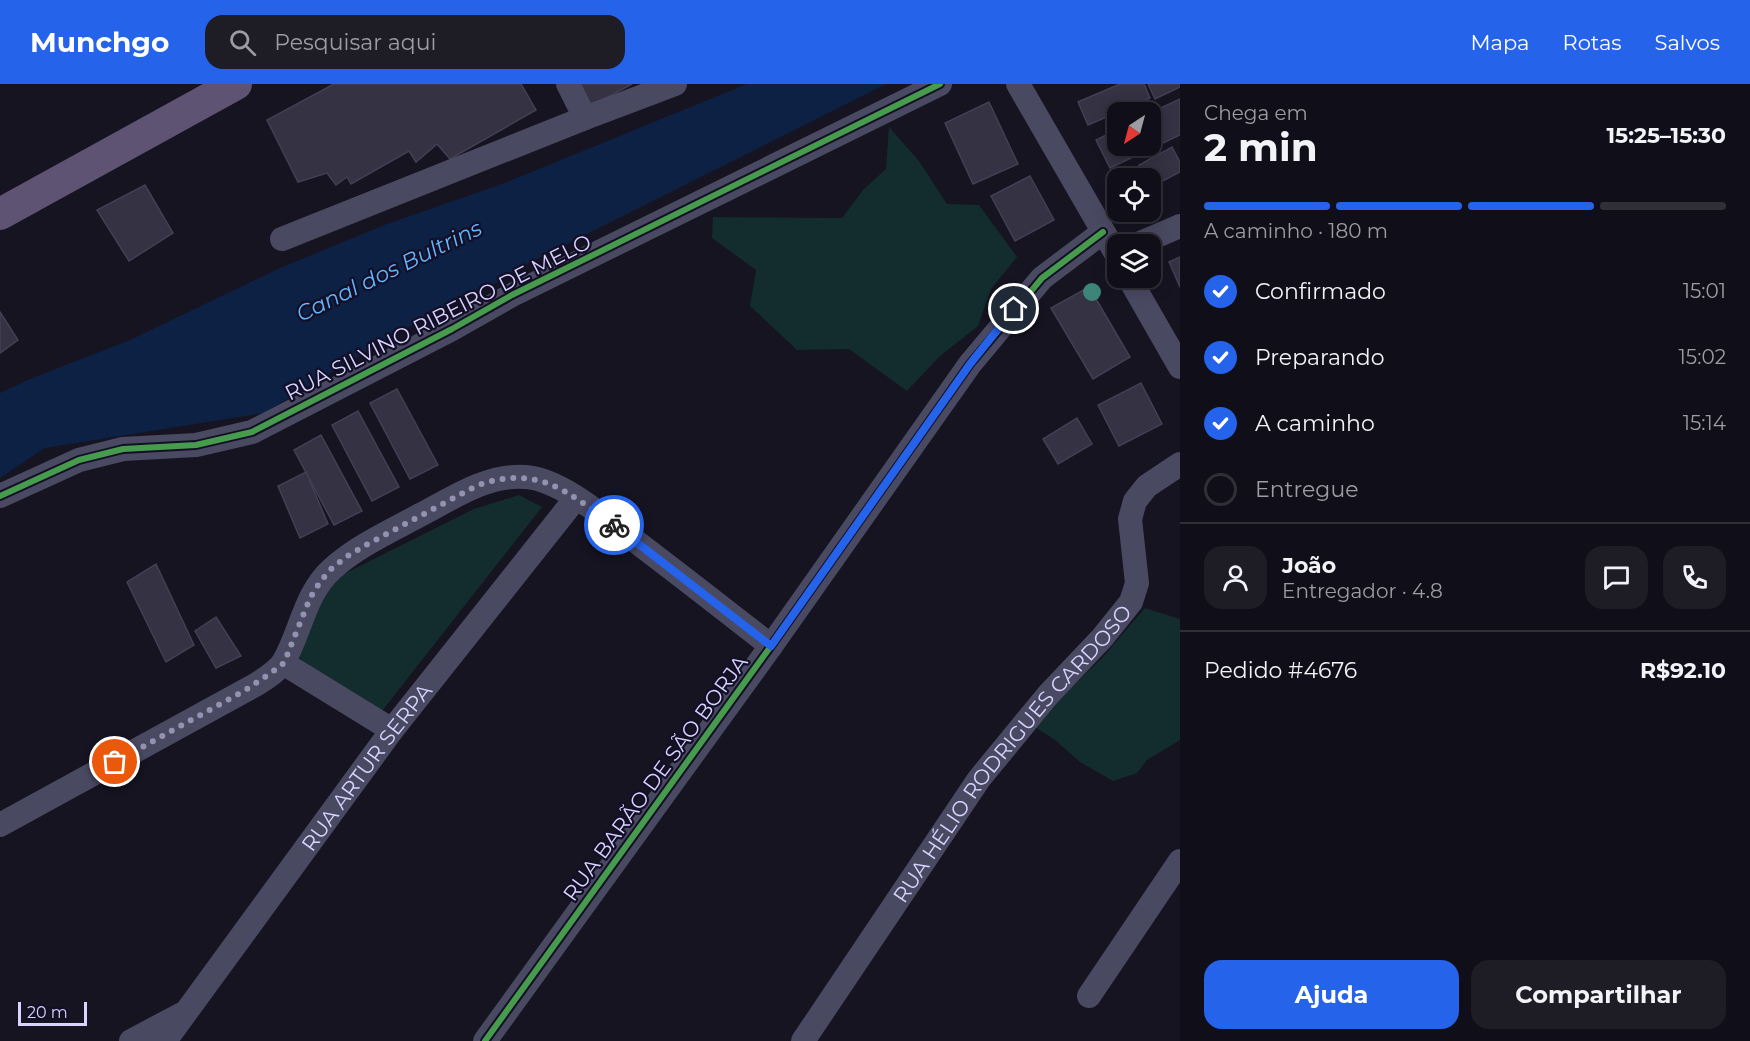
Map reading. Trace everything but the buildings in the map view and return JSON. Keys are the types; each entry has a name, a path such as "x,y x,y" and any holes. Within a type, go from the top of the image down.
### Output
{"main road":[{"path":"0,214 236,84"}],"street":[{"path":"568,84 585,118"},
{"path":"282,240 675,84"},
{"name":"RUA SILVINO RIBEIRO DE MELO","path":"0,496 79,460 123,449 196,445 252,432 512,295 940,84"},
{"path":"1018,84 1107,239"},
{"path":"1161,234 1180,226"},
{"name":"RUA BARÃO DE SÃO BORJA","path":"489,1039 970,364 1042,278 1103,232"},
{"path":"1135,288 1180,367"},
{"name":"RUA HÉLIO RODRIGUES CARDOSO","path":"803,1041 979,779 1048,695 1102,638 1131,602 1137,583 1130,519 1135,501 1147,486 1180,464"},
{"path":"0,825 244,691 284,663 307,605 320,582 346,557 478,485 495,480 515,477 534,479 576,498 668,565 771,646"},
{"name":"RUA ARTUR SERPA","path":"165,1041 392,730 576,498"},
{"path":"284,663 392,730"},
{"path":"1089,996 1180,861"},
{"path":"131,1041 186,1012"}],"green space":[{"path":"889,127 919,161 947,204 979,205 1017,257 991,289 978,326 940,356 907,391 849,349 797,350 750,306 756,270 712,238 713,217 842,218 863,190 886,169"},
{"path":"519,495 542,507 375,720 292,652 330,581 474,509"},
{"path":"1145,608 1180,619 1180,740 1147,760 1137,773 1113,781 1080,762 1055,740 1032,725 1102,658"}],"water":[{"name":"Canal dos Bultrins","path":"747,84 886,84 519,268 509,276 399,332 264,413 45,448 0,478 0,393 130,340 282,267 387,224 502,184"}],"cycle path":[{"path":"0,496 79,460 123,449 196,445 252,432 452,329 512,295 940,84"},
{"path":"485,1041 771,646 970,364 1042,278 1103,232"}],"way so far":[{"path":"115,762 257,684 284,663 310,598 330,570 366,545 478,485 515,477 542,481 576,498 614,525"}],"route":[{"path":"614,525 771,646 970,364 1014,309"}]}
